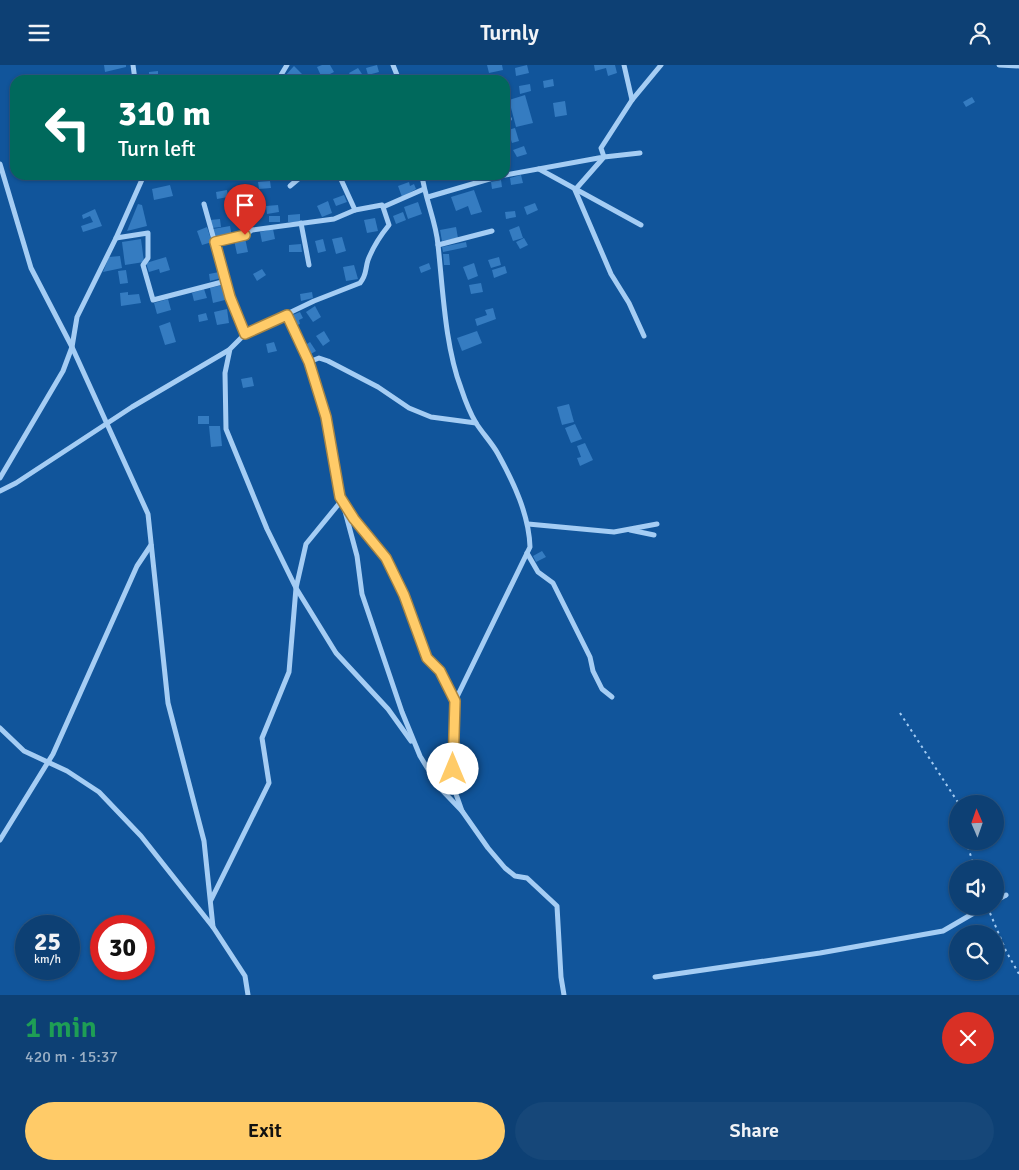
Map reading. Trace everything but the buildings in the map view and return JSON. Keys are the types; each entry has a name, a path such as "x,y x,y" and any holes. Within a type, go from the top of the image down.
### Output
{"street":[{"path":"624,65 632,100"},
{"path":"604,157 601,148 632,100 661,65"},
{"path":"999,65 1019,66"},
{"path":"510,174 604,157 640,153"},
{"path":"575,190 604,157"},
{"path":"0,164 31,268 72,347 148,514 168,703 204,841 213,927"},
{"path":"539,169 641,225"},
{"path":"0,478 59,379 72,347 77,317 143,180"},
{"path":"290,187 298,180"},
{"path":"341,180 355,210"},
{"path":"423,180 438,245 440,282 453,363 460,388 476,423 498,453 512,481 528,524 530,547 455,701 453,769 456,794 462,811"},
{"path":"428,197 484,180"},
{"path":"215,242 245,235 252,230 334,219 355,210 382,205 383,207 424,189"},
{"path":"575,190 611,274 629,303 644,337"},
{"path":"204,204 226,281 245,334"},
{"path":"0,491 16,483 107,424 230,349 245,334 360,283 366,277 368,261 379,237 389,225 383,207"},
{"path":"301,223 309,265"},
{"path":"438,245 492,231"},
{"path":"116,238 148,233 148,258 143,265 153,300 226,281"},
{"path":"287,315 309,362 326,417 342,501 358,556 364,603 383,662 418,750"},
{"path":"230,349 225,373 226,429 267,529 296,588 336,653 388,709 418,750 439,787 462,811 505,869 515,876 527,878 557,906 561,977 564,995"},
{"path":"309,362 319,358 328,361 378,387 409,408 431,417 476,423"},
{"path":"211,901 269,783 262,738 289,672 296,588 306,544 342,501"},
{"path":"342,501 386,558 404,595 427,658 440,671 455,701"},
{"path":"528,524 614,532 657,523"},
{"path":"627,529 654,535"},
{"path":"0,839 48,762 88,680 137,566 151,544"},
{"path":"527,553 538,572 553,583 590,657 593,671 602,689 612,697"},
{"path":"0,728 24,751 67,771 99,792 141,836 213,927 245,976 248,995"},
{"path":"655,977 820,953 943,931 971,915"}],"path":[{"path":"900,713 953,795"},
{"path":"990,915 1006,951 1019,974"}],"route":[{"path":"245,235 215,242 230,297 245,334 287,315 300,348 309,362 326,417 340,497 344,506 386,558 404,595 427,658 440,671 455,701 453,769"}]}
